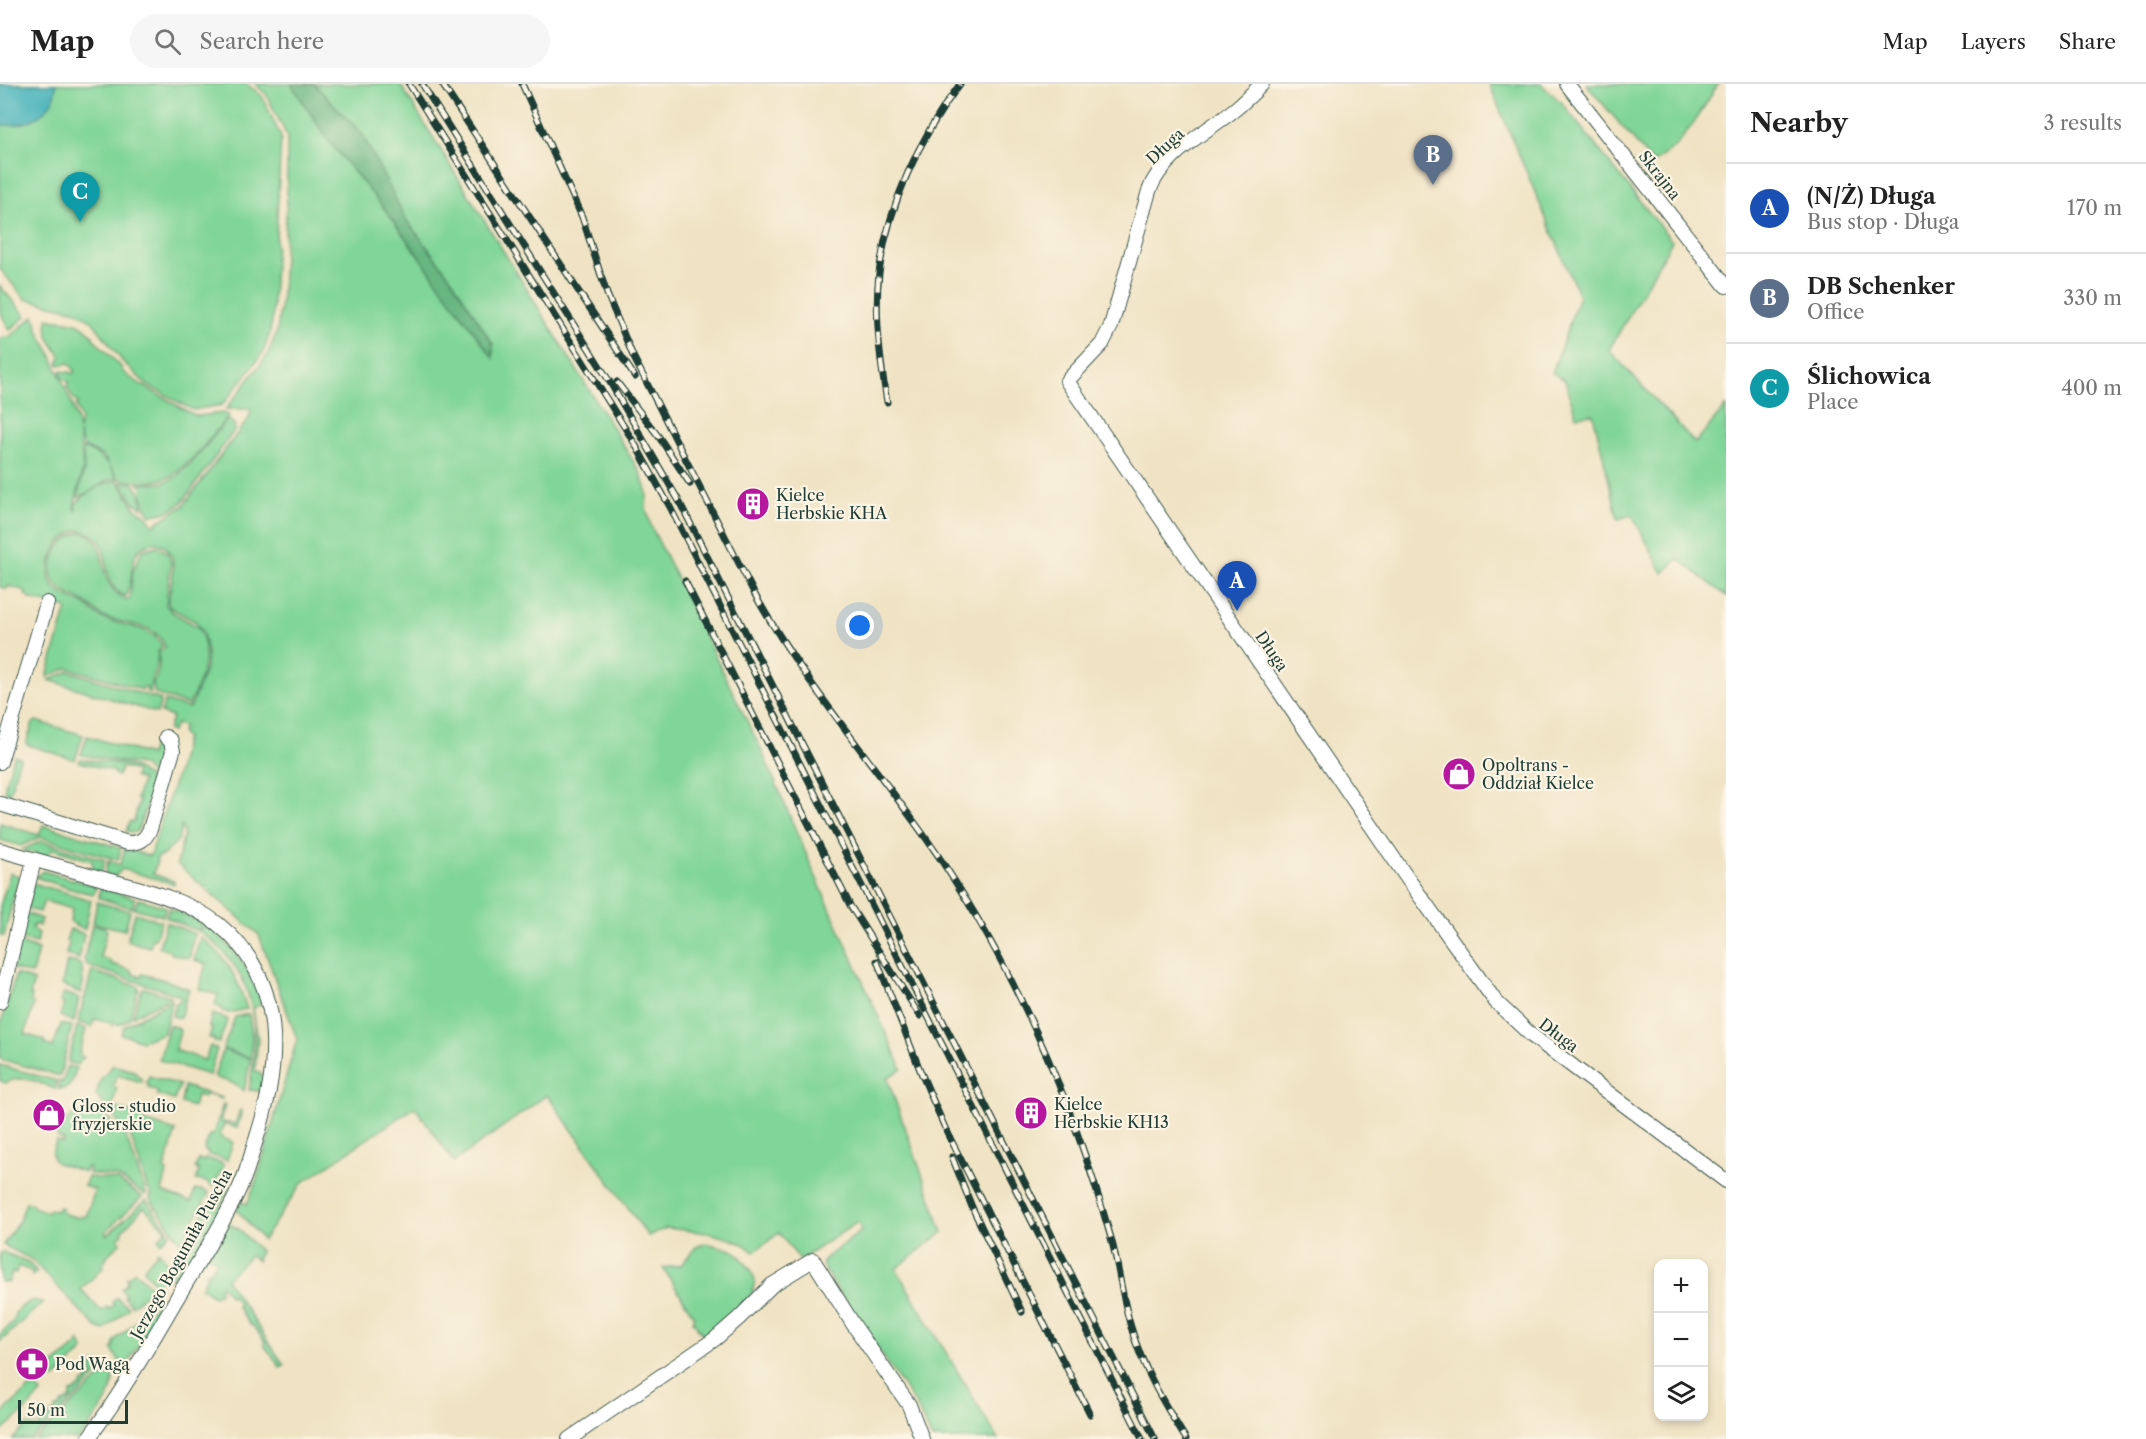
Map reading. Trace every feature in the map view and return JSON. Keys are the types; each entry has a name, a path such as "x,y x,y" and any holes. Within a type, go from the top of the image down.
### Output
{"street":[{"name":"Długa","path":"1262,84 1238,107 1178,153 1157,173 1149,191 1107,336 1067,381 1405,875 1496,1002 1531,1035 1726,1181"},
{"name":"Skrajna","path":"1566,84 1726,286"},
{"path":"0,762 4,735 47,603"},
{"path":"0,804 128,843 140,842 150,829 173,751 171,741 166,736"},
{"name":"Jerzego Bogumiła Puscha","path":"0,849 159,895 189,907 216,923 241,949 256,970 269,1004 274,1036 273,1066 267,1101 239,1189 130,1377 88,1439"},
{"path":"0,1002 34,860"},
{"path":"568,1439 715,1339 772,1285 793,1270 813,1260 855,1327 909,1405 922,1439"}],"green space":[{"path":"0,84 247,84 262,96 281,137 272,322 263,353 222,405 193,410 147,385 123,362 92,321 77,311 25,299 0,269"},
{"path":"255,84 400,84 640,472 647,493 646,508 651,526 761,749 902,1069 887,1078 943,1232 896,1269 998,1439 932,1439 916,1405 825,1271 822,1263 861,1231 860,1226 856,1223 800,1260 779,1233 754,1252 743,1244 707,1233 667,1228 648,1236 547,1095 454,1162 415,1107 302,1183 263,1240 237,1210 240,1202 247,1204 256,1181 297,1039 259,935 177,864 184,833 181,826 179,839 165,854 156,858 153,874 174,881 174,884 122,869 116,876 105,874 108,861 120,865 125,849 150,856 179,767 186,737 182,734 183,726 176,724 172,732 168,730 172,717 161,713 165,701 189,708 191,706 206,667 207,652 203,632 196,622 169,607 173,562 166,548 153,543 144,545 138,550 125,597 115,589 110,579 99,540 91,534 78,530 64,538 55,549 49,570 52,584 61,593 85,604 100,617 143,630 157,639 162,646 158,653 151,693 144,687 142,690 68,668 47,677 67,608 30,599 25,595 26,591 8,586 7,589 0,587 0,338 9,337 34,316 39,332 50,351 71,401 79,431 81,419 76,406 78,402 74,400 67,386 69,382 62,378 60,371 74,373 75,371 69,363 59,365 61,357 48,337 47,318 72,321 81,325 122,368 122,371 192,414 198,416 222,413 229,415 183,467 166,478 143,482 119,479 110,466 117,479 107,481 98,487 118,481 135,508 147,516 153,525 183,506 249,418 251,409 226,409 267,356 277,331 282,294 287,196 287,136 266,94","holes":["79,433 83,446 103,456 109,465 98,455 83,448 84,471 77,498 89,492 75,505 77,512 74,507 83,468"]},
{"path":"291,84 314,84 362,134 407,221 451,278 493,344 493,358 383,207 330,143"},
{"path":"1489,84 1541,84 1561,102 1672,241 1609,350 1695,443 1726,406 1726,596 1678,559 1663,573 1632,515 1618,519 1593,414 1576,416 1565,380 1552,373 1579,296"},
{"path":"1586,84 1718,84 1696,120 1676,146 1653,163"},
{"path":"0,286 26,316 9,329 0,311"},
{"path":"228,419 235,425 234,431 184,500 169,511 151,515 144,501 142,485 137,484 162,483 174,477 191,463"},
{"path":"121,482 133,483 140,494 143,508 134,503"},
{"path":"81,532 91,536 97,543 109,583 115,592 126,600 130,597 133,571 142,550 157,546 168,553 171,563 166,605 172,612 198,627 205,647 204,666 189,705 155,694 153,684 159,668 159,652 165,648 155,633 102,616 54,583 51,569 57,550 71,536"},
{"path":"69,671 161,700 157,713 49,680"},
{"path":"36,721 83,735 75,760 26,744 33,723"},
{"path":"87,736 150,755 154,741 162,745 166,752 157,784 147,769 141,765 81,755"},
{"path":"14,756 21,758 9,795 5,791 5,785"},
{"path":"80,759 112,762 133,767 149,778 153,788 138,830 134,833 126,831 130,821 134,822 139,800 136,799 142,780 134,777 136,771 122,767 118,776 114,774 114,771 79,762"},
{"path":"0,823 39,835 43,825 121,848 118,860 40,837 21,846 0,840"},
{"path":"41,841 105,860 101,873 93,869 92,861 53,849 45,856 22,850"},
{"path":"43,871 96,886 94,894 35,877"},
{"path":"10,873 19,876 4,936 0,935 0,906"},
{"path":"33,883 91,900 85,929 70,922 72,909 44,901 40,912 27,909"},
{"path":"100,888 135,898 132,908 99,898"},
{"path":"139,899 166,907 163,916 134,908"},
{"path":"97,902 130,911 125,930 93,923"},
{"path":"169,908 201,922 198,931 166,917"},
{"path":"26,913 41,919 39,926 35,924 32,928 39,934 37,943 19,939"},
{"path":"135,913 161,921 150,947 127,941"},
{"path":"166,922 195,934 190,957 171,954 171,951 159,947"},
{"path":"203,923 239,958 252,979 262,1003 253,1009 258,1039 255,1070 265,1077 258,1091 249,1090 253,1067 254,1023 244,983 233,964 219,947 200,932"},
{"path":"92,925 104,927 107,931 100,957 132,971 132,974 141,977 142,974 189,989 180,1018 172,1016 181,996 88,966 84,959"},
{"path":"70,929 84,934 79,959 66,954 69,943 66,941"},
{"path":"200,937 230,968 247,1009 228,1013 221,1010 221,1007 215,1006 218,995 199,989 206,964 194,960"},
{"path":"19,942 38,950 32,974 13,969"},
{"path":"67,961 82,966 81,993 62,985"},
{"path":"92,971 139,988 130,1018 119,1025 113,1022 112,1026 111,1023 94,1019 92,1027 78,1022"},
{"path":"16,974 34,981 30,995 32,995 31,1002 34,1004 25,1034 44,1040 44,1044 53,1047 61,1024 72,1026 60,1076 0,1059 0,1027"},
{"path":"142,989 172,997 133,1016"},
{"path":"64,993 79,998 74,1022 60,1016 64,1004 60,1002"},
{"path":"172,1000 164,1033 142,1041 121,1034 124,1026"},
{"path":"212,1014 228,1019 219,1043 209,1038"},
{"path":"249,1014 252,1035 251,1058 223,1049 235,1017"},
{"path":"169,1025 180,1031 175,1050 205,1060 210,1046 217,1049 209,1075 159,1060"},
{"path":"77,1026 86,1029 79,1055 84,1057 77,1065 68,1062"},
{"path":"223,1050 251,1059 244,1091 235,1084 214,1077"},
{"path":"0,1065 57,1081 55,1089 24,1079 6,1083 0,1081"},
{"path":"113,1065 134,1071 142,1082 117,1075 113,1086 117,1088 112,1107 142,1116 141,1120 176,1131 164,1170 167,1172 162,1192 191,1202 195,1190 209,1193 181,1243 150,1199 151,1193 128,1128 122,1127 96,1095 101,1079"},
{"path":"67,1066 76,1068 73,1080 66,1088 58,1089 60,1081 63,1082"},
{"path":"149,1076 180,1085 174,1100 157,1095 158,1091 148,1088 149,1085 146,1084"},
{"path":"184,1086 222,1099 206,1094 204,1097 197,1095 193,1107 181,1103"},
{"path":"223,1104 225,1105 222,1122 235,1124 240,1110 242,1111 237,1128 224,1124 220,1137 233,1142 227,1160 207,1154 208,1152 204,1150 209,1135 213,1135"},
{"path":"99,1106 110,1121 125,1134 145,1195 118,1177 88,1173 89,1168 86,1167 85,1172 57,1163 53,1159 52,1153 56,1141 63,1143 64,1140 57,1137 68,1119"},
{"path":"206,1158 222,1163 224,1166 213,1187 206,1182 196,1180 199,1170 195,1168 199,1159 204,1161"},
{"path":"88,1177 118,1180 142,1197 105,1232 107,1235 146,1200 170,1233 161,1243 158,1239 166,1230 144,1207 122,1231 123,1234 118,1238 121,1242 106,1257 107,1259 102,1264 104,1267 81,1289 101,1311 114,1305 112,1302 117,1298 129,1308 104,1330 96,1327 31,1259 3,1245 19,1221 26,1202 48,1212 50,1209 57,1211 59,1207 62,1208 62,1213 79,1218 80,1216 86,1217 95,1190 84,1186"},
{"path":"223,1179 230,1186 218,1211 196,1249 169,1281 178,1257"},
{"path":"228,1223 239,1229 260,1251 257,1261 251,1255 226,1279 284,1365 280,1367 264,1345 266,1343 237,1306 239,1304 223,1286 220,1286 220,1292 214,1296 201,1288 207,1275 205,1274 211,1270 216,1261 207,1254"},
{"path":"706,1243 732,1250 738,1254 751,1270 755,1280 752,1295 707,1336 702,1334 697,1327 693,1320 694,1316 663,1268 681,1265 696,1247"},
{"path":"158,1251 165,1260 167,1268 156,1284 144,1268"},
{"path":"3,1252 28,1262 37,1272 32,1276 31,1271 18,1266 16,1273 12,1272 9,1282 0,1282 0,1253"},
{"path":"135,1271 152,1288 132,1306 124,1297 126,1295 121,1289 128,1282 126,1279"},
{"path":"166,1296 158,1314 128,1362 120,1362 112,1350 115,1340"},
{"path":"33,1300 43,1302 0,1342 0,1334 14,1321 15,1313"},
{"path":"79,1340 84,1350 55,1379 50,1379 45,1372 76,1346"},
{"path":"92,1364 106,1365 31,1439 13,1439 27,1425 40,1427 40,1422 45,1421 45,1418 50,1417 56,1408 61,1407 61,1404 71,1398 71,1392 77,1391 82,1387 82,1383 87,1382 87,1378 92,1377"},
{"path":"108,1370 111,1371 113,1379 108,1398 79,1439 35,1439"},
{"path":"34,1384 41,1393 0,1433 0,1415"}],"water":[{"path":"0,84 56,84 51,103 45,111 30,121 0,125"}],"railway":[{"path":"409,84 635,444 670,507 1142,1439"},
{"path":"422,84 608,379 679,501 1155,1439"},
{"path":"442,84 635,377"},
{"path":"522,84 582,217 607,294 633,356 754,593 815,689 906,810 959,887 1025,1009 1048,1059 1087,1160 1111,1238 1125,1305 1141,1356 1154,1385 1186,1439"},
{"path":"887,402 877,321 879,273 883,248 898,198 919,150 931,127 960,84"},
{"path":"617,382 659,437 690,484"},
{"path":"685,581 851,907 920,1016"},
{"path":"877,961 945,1128 1090,1414"},
{"path":"952,1157 972,1207 1022,1312"}],"place":[{"name":"DB Schenker","path":"1433,185"},
{"name":"Ślichowica","path":"80,222"},
{"name":"Kielce Herbskie KHA","path":"753,504"},
{"name":"(N/Ż) Długa","path":"1237,611"},
{"name":"Opoltrans - Oddział Kielce","path":"1459,774"},
{"name":"Kielce Herbskie KH13","path":"1031,1113"},
{"name":"Gloss - studio fryzjerskie","path":"49,1115"},
{"name":"Pod Wagą","path":"32,1364"}]}
